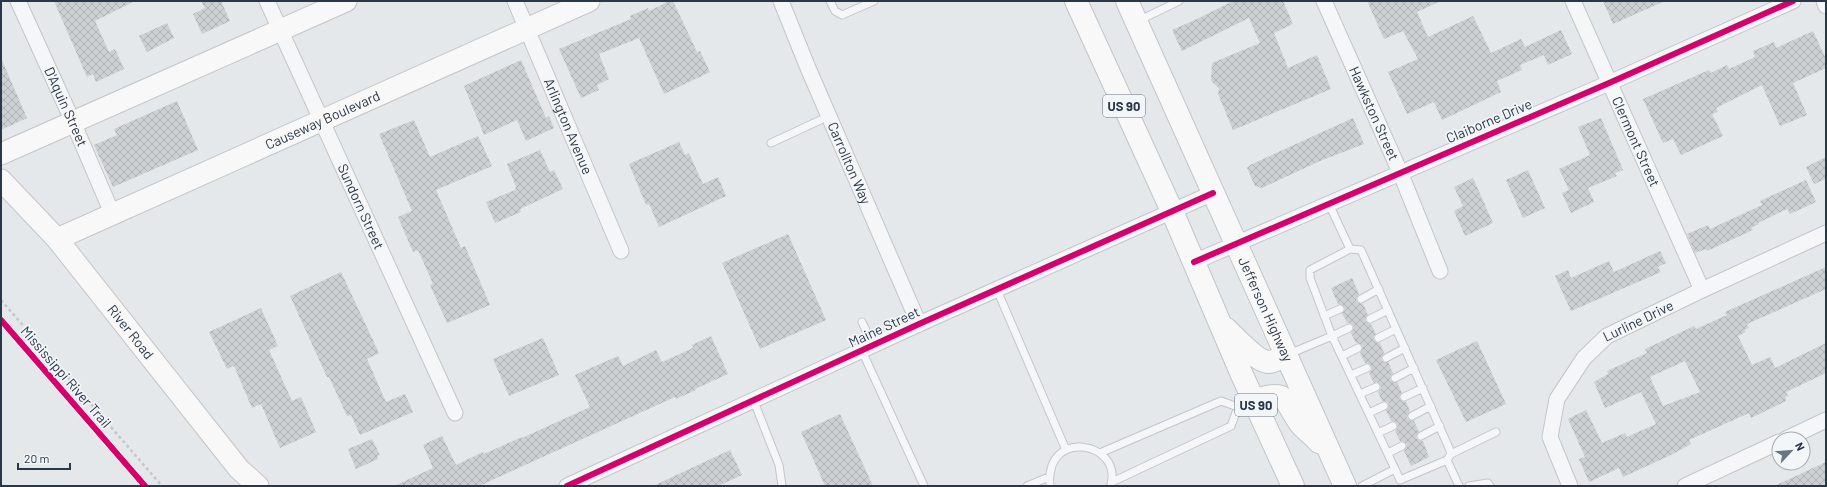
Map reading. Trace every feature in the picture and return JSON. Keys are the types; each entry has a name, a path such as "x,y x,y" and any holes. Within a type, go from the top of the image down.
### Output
{"main road":[{"path":"1,154 346,1"},
{"name":"Causeway Boulevard","path":"57,239 112,213 322,121 589,1"},
{"name":"US 90","path":"1076,1 1172,211 1221,324 1246,403 1293,486"},
{"name":"Jefferson Highway","path":"1127,1 1345,486"},
{"name":"River Road","path":"1,180 57,239 238,469 258,486"},
{"path":"1221,324 1259,358 1266,362 1274,361 1286,356"},
{"path":"1246,403 1273,395 1281,396 1287,401 1300,423 1329,451"}],"street":[{"name":"D'Aquin Street","path":"18,1 73,122 112,213"},
{"name":"Sundorn Street","path":"267,1 455,413"},
{"name":"Arlington Avenue","path":"515,1 621,251"},
{"name":"Carrollton Way","path":"781,1 919,324"},
{"name":"Hawkston Street","path":"1324,1 1400,172 1440,271"},
{"name":"Clermont Street","path":"1573,1 1702,290"},
{"name":"Claiborne Drive","path":"1194,262 1400,172 1610,83 1793,1"},
{"path":"1824,1 1826,6"},
{"name":"Maine Street","path":"567,486 753,399 1213,193"},
{"name":"Lurline Drive","path":"1570,486 1550,437 1557,399 1584,358 1607,336 1702,290 1826,234"},
{"path":"1803,431 1826,420"},
{"path":"1685,486 1771,446"}],"lane":[{"path":"830,1 835,11 842,15 874,1"},
{"path":"1137,22 1179,1"},
{"path":"771,143 829,116"},
{"path":"1329,204 1350,249"},
{"path":"1459,486 1449,457 1440,426 1361,250 1350,249 1310,270 1310,278 1332,336 1400,480 1449,457 1496,432"},
{"path":"1361,298 1379,289"},
{"path":"997,290 1066,450"},
{"path":"1324,316 1340,308"},
{"path":"1370,319 1388,310"},
{"path":"862,322 868,348 924,486"},
{"path":"1286,356 1349,328"},
{"path":"1378,338 1396,329"},
{"path":"1342,356 1358,348"},
{"path":"1386,358 1405,348"},
{"path":"1351,375 1367,368"},
{"path":"1395,378 1414,368"},
{"path":"1360,394 1376,387"},
{"path":"1404,397 1423,388"},
{"path":"753,399 779,465 782,486"},
{"path":"1050,486 1051,465 1057,456 1075,446 1085,446 1100,453 1108,463 1111,472 1111,484 1231,426 1246,403 1221,401 1100,453"},
{"path":"1369,413 1384,406"},
{"path":"1412,416 1431,406"},
{"path":"1378,433 1393,426"},
{"path":"1421,436 1440,426"},
{"path":"1388,453 1402,446"},
{"path":"1362,486 1395,469"},
{"path":"1027,486 1050,478"},
{"path":"1470,486 1488,483 1490,486"}],"path":[{"path":"1,300 162,486"}],"building":[{"path":"54,1 135,1 95,21 109,52 115,49 124,69 96,82 93,74 87,77"},
{"path":"201,1 221,1 230,21 202,34 193,14 205,8"},
{"path":"669,1 673,1 697,52 700,51 710,72 664,94 639,38 599,54 609,79 597,85 599,90 581,98 559,49 631,19 630,16 648,8 649,11"},
{"path":"1233,1 1283,1 1293,24 1274,33 1288,68 1317,55 1331,89 1233,130 1218,94 1219,88 1211,80 1212,63 1260,43 1249,18 1182,51 1172,30"},
{"path":"1367,1 1441,1 1417,12 1428,37 1473,16 1491,53 1521,39 1525,47 1561,30 1572,54 1548,65 1544,55 1520,65 1522,70 1497,81 1501,92 1442,120 1434,102 1407,114 1388,72 1418,59 1403,31 1384,39"},
{"path":"1603,1 1665,1 1613,24"},
{"path":"167,23 174,38 147,52 139,36"},
{"path":"1813,31 1826,59 1826,68 1793,83 1807,115 1780,126 1762,85 1716,108 1718,112 1712,114 1723,136 1681,155 1673,139 1663,143 1643,99 1709,70 1711,73 1727,65 1729,69 1755,57 1753,51 1774,42 1776,48"},
{"path":"1,58 27,118 1,130"},
{"path":"521,60 546,118 549,116 554,128 526,141 517,120 484,135 464,86"},
{"path":"177,101 198,150 113,187 94,145 117,135 114,129"},
{"path":"1353,118 1364,144 1320,161 1262,188 1255,186 1247,168 1250,165"},
{"path":"1601,118 1623,170 1615,173 1617,176 1588,188 1594,202 1571,213 1562,193 1569,190 1559,169 1590,155 1578,127"},
{"path":"414,120 430,157 478,136 492,166 436,190 461,248 465,246 490,305 447,323 430,285 433,284 418,250 413,252 398,217 412,211 379,134"},
{"path":"679,142 685,155 689,153 703,184 718,177 726,196 659,227 649,204 646,205 629,164"},
{"path":"540,150 550,172 554,170 563,189 520,209 521,212 495,223 486,202 515,190 516,187 507,164"},
{"path":"1826,157 1826,179 1814,184 1806,167"},
{"path":"1528,170 1545,208 1523,218 1506,180"},
{"path":"1473,178 1493,223 1465,236 1454,211 1463,206 1454,187"},
{"path":"1806,180 1816,202 1790,214 1787,209 1758,223 1759,224 1751,228 1753,230 1707,251 1706,249 1695,253 1687,234 1708,225 1710,229 1762,205 1760,201"},
{"path":"788,234 826,320 760,349 722,263"},
{"path":"1660,251 1666,263 1658,267 1661,272 1571,311 1555,276 1568,270 1571,278 1609,261 1614,272"},
{"path":"1826,267 1826,289 1747,324 1749,328 1744,330 1746,332 1738,336 1752,365 1770,357 1775,368 1826,343 1826,373 1786,392 1788,396 1785,397 1786,401 1751,418 1749,413 1689,440 1691,444 1671,455 1623,477 1619,468 1589,482 1579,459 1585,457 1568,419 1586,410 1602,443 1625,433 1627,437 1656,424 1641,392 1605,408 1594,382 1608,374 1607,371 1647,353 1645,349 1694,326 1696,329 1727,315 1725,312","holes":["1685,361 1700,392 1663,406 1650,377"]},
{"path":"341,272 379,353 367,359 386,402 405,394 413,412 360,435 351,415 347,416 329,377 327,377 290,296"},
{"path":"1352,278 1359,294 1356,301 1363,304 1368,315 1365,321 1371,324 1376,334 1373,340 1380,343 1384,353 1381,360 1388,362 1393,373 1390,380 1397,382 1402,393 1399,399 1406,402 1410,411 1407,418 1414,421 1419,432 1416,438 1423,441 1429,457 1411,466 1404,451 1407,444 1400,441 1395,431 1398,424 1391,421 1386,410 1389,404 1382,401 1378,392 1381,388 1380,385 1377,382 1374,383 1369,373 1372,369 1371,366 1365,363 1360,353 1363,346 1356,343 1351,333 1354,326 1347,323 1342,313 1345,310 1344,307 1338,304 1331,288"},
{"path":"261,308 278,346 269,350 292,401 301,397 316,432 280,448 261,404 252,408 234,366 227,369 209,332"},
{"path":"711,336 728,374 695,389 696,390 676,399 675,397 479,486 394,486 433,468 423,445 442,436 456,465 483,452 484,454 522,438 590,407 575,375 618,356 623,366 656,350 662,362 693,348 692,345"},
{"path":"543,338 559,375 509,396 493,359"},
{"path":"1477,341 1506,404 1466,422 1436,360"},
{"path":"840,414 873,486 825,486 801,432"},
{"path":"372,439 380,455 377,456 378,459 356,469 348,449"},
{"path":"730,450 742,475 718,486 653,486"},
{"path":"1826,462 1826,486 1774,486 1806,471 1811,471 1811,469"}],"cycle path":[{"path":"1194,262 1609,83 1793,1"},
{"path":"567,486 919,324 1213,193"},
{"name":"Mississippi River Trail","path":"1,320 145,486"}]}
